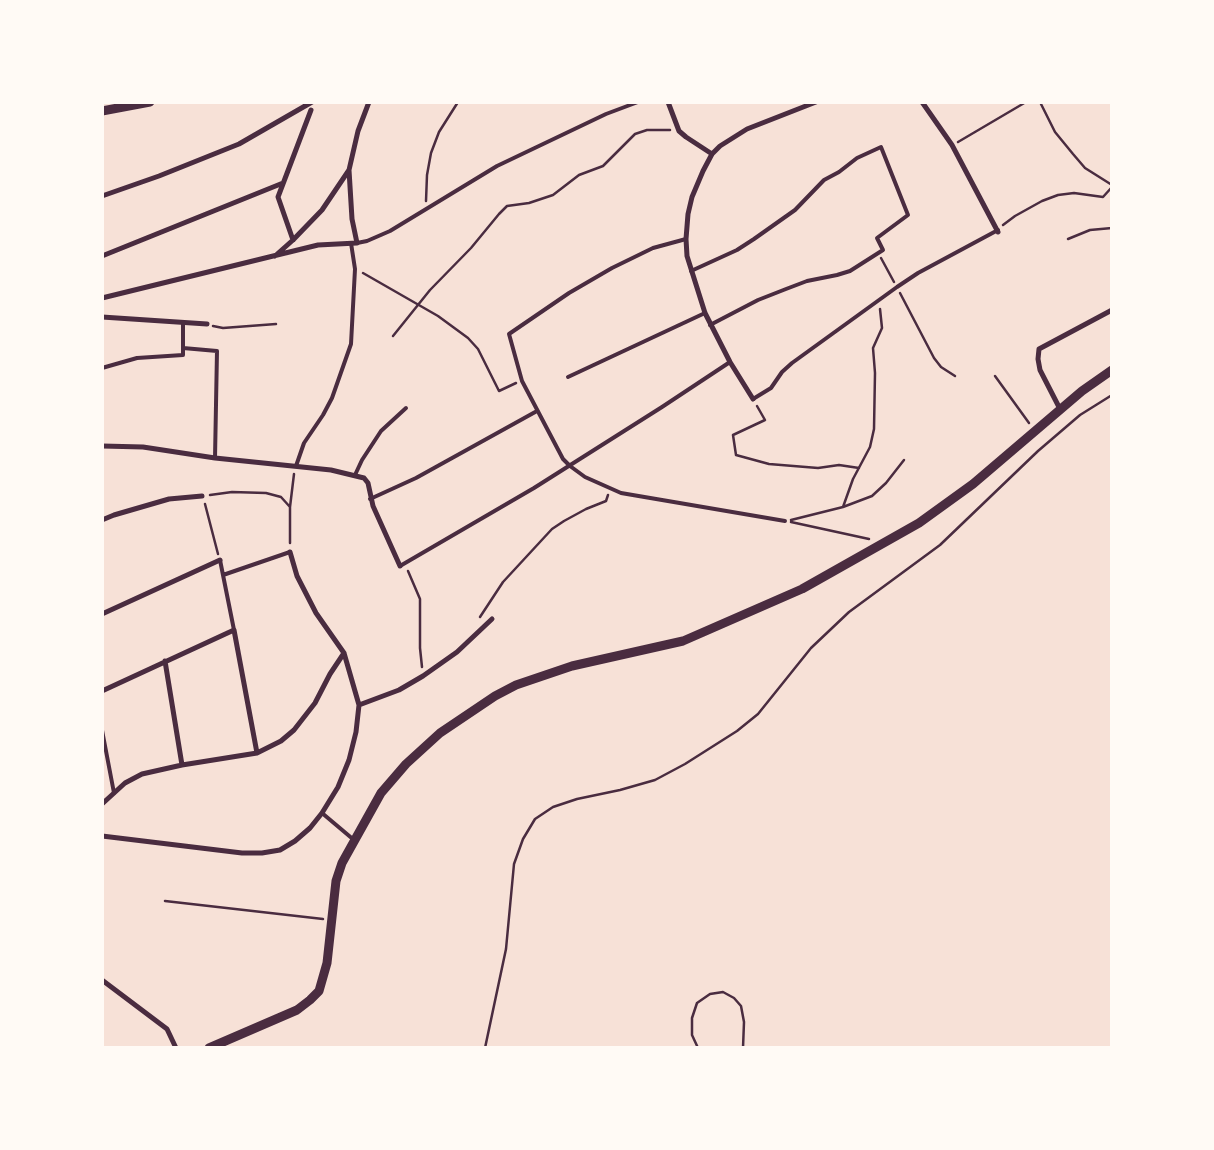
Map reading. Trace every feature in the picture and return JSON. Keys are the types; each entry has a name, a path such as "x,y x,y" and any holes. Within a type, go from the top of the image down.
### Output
{"street":[{"path":"102,111 150,102"},
{"path":"102,196 239,144 312,102"},
{"path":"272,258 293,240 322,210 348,170 358,131 369,102"},
{"path":"668,102 679,130 686,137 712,154"},
{"path":"753,399 730,362 705,313 691,271 686,239 688,214 692,197 712,154 720,146 747,129 816,102"},
{"path":"922,102 952,145 998,231"},
{"path":"293,240 278,196 311,110"},
{"path":"102,298 272,258 318,245 357,243 352,220 348,170"},
{"path":"102,256 283,183"},
{"path":"1060,409 1040,370 1039,349 1112,310"},
{"path":"102,316 207,324"},
{"path":"208,1048 282,1018 297,1010 319,990 324,978 336,881 342,863 382,793 406,764 440,733 495,696 516,685 572,666 683,641 802,589 919,523 946,504 973,484 1060,409 1096,380 1112,370"},
{"path":"102,446 144,447 215,458 331,470 364,478 368,482 370,499 402,564"},
{"path":"102,520 169,498 202,496"},
{"path":"102,836 242,853 262,853 280,850 295,841 322,813 338,787 349,760 356,732 359,705 344,653 316,613 297,576 290,552"},
{"path":"102,614 220,560"},
{"path":"359,705 399,690 423,676 457,652 492,620"},
{"path":"102,692 234,630 257,753"},
{"path":"102,804 125,783 142,774 182,765 257,753 281,742 294,730 315,703 330,674 344,653"},
{"path":"165,662 182,765"},
{"path":"102,980 162,1025 172,1038 176,1048"}],"lane":[{"path":"357,243 367,242 390,232 497,166 606,114 638,102"},
{"path":"691,271 737,250 754,239 795,210 824,180 839,172 857,158 881,147 908,215 877,238 883,250 850,271 808,281 786,289 758,300 710,325"},
{"path":"753,399 771,388 782,372 792,363 897,286 998,231"},
{"path":"686,239 665,243 612,268 569,293 509,334 522,381 559,453 570,466 585,477 621,493 785,521"},
{"path":"296,466 304,443 332,398 348,355 353,325 355,269 351,243"},
{"path":"568,377 705,313"},
{"path":"102,368 138,358 183,355 183,322"},
{"path":"183,348 217,351 215,458"},
{"path":"402,564 502,508 730,362"},
{"path":"355,475 362,460 381,432 406,408"},
{"path":"370,499 416,478 537,411"},
{"path":"223,575 290,552"},
{"path":"220,560 234,630"},
{"path":"102,730 114,793"},
{"path":"322,813 354,840"}],"path":[{"path":"426,209 427,175 431,153 439,132 458,102"},
{"path":"952,145 1026,102"},
{"path":"998,231 1015,216 1042,201 1058,195 1074,193 1103,196 1112,186 1085,168 1073,154 1055,132 1040,102"},
{"path":"393,336 442,277 479,239 494,219 507,206 529,203 553,195 579,175 602,166 635,134 646,130 679,130"},
{"path":"1068,238 1090,230 1112,228"},
{"path":"879,253 934,358 941,367 955,376"},
{"path":"355,269 376,279 458,329 478,349 500,391 522,381"},
{"path":"843,508 859,468 870,447 874,429 875,373 873,348 882,328 878,300"},
{"path":"207,324 223,328 276,324"},
{"path":"995,376 1034,431"},
{"path":"485,1048 506,948 514,864 523,839 534,819 554,806 655,780 737,732 758,714 811,648 849,612 940,545 1038,451 1080,415 1112,395"},
{"path":"753,399 765,420 733,435 736,455 769,464 818,468 839,465 859,468"},
{"path":"785,521 843,508 872,496 886,483 904,460"},
{"path":"290,552 290,507 296,466"},
{"path":"478,622 503,582 552,529 586,509 606,501 609,488"},
{"path":"220,560 202,496 232,492 266,492 281,496 290,507"},
{"path":"785,521 886,542"},
{"path":"402,564 420,599 420,648 423,676"},
{"path":"165,902 332,920"},
{"path":"698,1048 692,1034 692,1018 698,1003 710,994 722,992 734,998 741,1006 744,1022 743,1048"}]}
